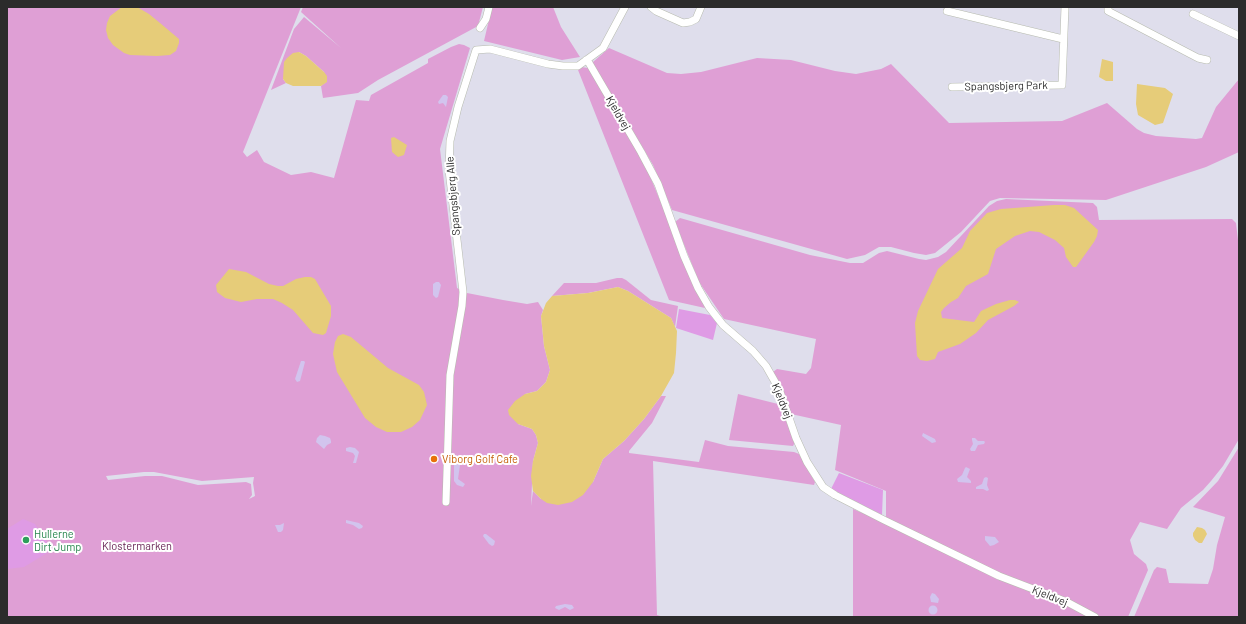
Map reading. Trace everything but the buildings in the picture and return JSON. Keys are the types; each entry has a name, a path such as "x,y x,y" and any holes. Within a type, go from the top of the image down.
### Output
{"street":[{"path":"480,28 486,19 489,7"},
{"name":"Spangsbjerg Alle","path":"446,502 450,375 463,292 449,170 450,141 458,107 476,50 490,49 548,64 578,66 603,48 625,7"},
{"path":"651,7 656,11 682,23 690,22 696,19 701,7"},
{"name":"Spangsbjerg Park","path":"952,87 1062,85 1065,7"},
{"path":"1108,7 1108,11 1198,58 1207,60"},
{"path":"947,11 1063,39"},
{"path":"1193,14 1239,36"},
{"name":"Kjeldvej","path":"586,60 641,152 658,184 684,256 708,307 723,325 753,351 766,366 779,389 796,438 807,462 822,487 849,502 999,576 1067,602 1095,617"}],"green space":[{"name":"Klostermarken","path":"7,7 301,7 243,152 247,157 257,150 264,162 291,175 311,172 334,178 356,100 369,101 371,95 428,63 428,59 451,47 459,44 470,48 440,149 457,288 467,293 503,300 527,304 538,302 543,310 541,316 544,346 550,370 546,382 537,391 525,394 518,424 532,429 536,435 538,443 533,461 531,506 533,491 541,499 593,482 603,459 624,441 644,419 661,396 666,396 652,423 629,451 629,453 699,462 705,440 728,446 794,452 799,454 815,482 814,485 653,461 657,615 664,617 7,617","holes":["154,472 202,481 254,477 253,483 255,496 249,499 252,495 251,484 246,482 198,485 162,476 145,476 108,480 106,476"]},
{"path":"303,7 483,7 478,26 378,80 358,93 323,98 321,86 326,82 324,72 306,56 299,52 283,79 286,83 271,90 294,29 304,17 341,48 301,12"},
{"path":"492,7 553,7 561,27 580,57 562,60 484,41"},
{"path":"609,48 667,73 681,74 701,72 757,58 791,60 835,71 856,74 881,69 891,64 949,123 1062,121 1107,103 1137,129 1144,133 1156,136 1196,139 1202,138 1216,107 1239,79 1239,152 1206,167 1106,200 1000,198 990,201 961,232 935,253 926,255 891,247 879,247 865,255 847,259 672,210 653,165 593,64 593,62"},
{"path":"581,67 588,68 644,162 705,308 669,300 578,70"},
{"path":"1006,199 1093,203 1097,207 1099,220 1232,219 1236,223 1239,249 1239,439 1223,466 1211,481 1203,490 1181,508 1167,529 1140,522 1130,540 1134,554 1146,564 1148,570 1128,617 853,617 853,509 886,523 886,491 835,470 841,425 791,414 773,372 777,369 806,374 811,368 816,339 724,319 699,282 675,222 680,218 810,255 850,263 863,263 879,253 887,251 926,260 938,257 946,252 989,206 997,201"},
{"path":"617,278 626,280 651,300 678,306 675,327 671,318 628,291 618,287 588,293 552,296 564,283 596,283"},
{"path":"738,394 782,405 795,442 793,446 729,440"},
{"path":"1239,447 1239,617 1134,617 1154,570 1157,567 1166,569 1169,583 1208,584 1225,517 1193,507 1218,481"}],"sand":[{"path":"443,95 448,97 446,107 443,103 439,104 438,102"},
{"path":"439,282 441,285 438,297 436,298 433,295 433,284"},
{"path":"301,361 305,362 300,381 297,382 295,379"},
{"path":"923,433 935,439 936,442 932,443 922,436"},
{"path":"320,435 330,438 331,441 331,443 324,449 316,442"},
{"path":"972,438 985,442 984,444 978,445 975,451 971,451 970,449 973,444"},
{"path":"346,448 355,448 359,452 356,463 353,463 355,456 353,453 346,451"},
{"path":"456,462 460,465 458,479 465,484 463,487 457,485 454,481 454,464"},
{"path":"966,467 970,469 967,477 971,483 958,482 957,479 962,475"},
{"path":"984,478 988,478 987,485 989,490 976,489 976,487 982,484"},
{"path":"346,520 359,523 363,526 359,529 346,523"},
{"path":"284,523 283,530 278,532 275,525"},
{"path":"484,534 495,541 494,545 492,546 489,544 483,536"},
{"path":"985,536 995,537 999,542 990,546 985,540"},
{"path":"932,593 939,599 938,603 931,602 930,597"},
{"path":"565,604 572,605 574,608 570,610 565,607 559,610 555,608 556,606"},
{"path":"931,606 935,606 937,610 935,614 931,614 929,612 929,608"}],"shaded area":[{"path":"122,7 137,7 149,14 179,39 176,51 170,55 130,55 124,53 113,45 108,38 106,30 107,23 110,16"},
{"path":"299,52 306,56 324,72 327,76 327,82 321,86 293,86 286,83 283,79 284,62 293,53"},
{"path":"1102,59 1113,62 1113,81 1106,81 1099,77"},
{"path":"1137,84 1165,88 1173,94 1163,123 1155,125 1138,115 1136,104"},
{"path":"394,137 407,145 404,155 398,157 392,152 391,138"},
{"path":"1065,205 1074,208 1098,230 1094,242 1076,267 1073,267 1066,257 1064,248 1055,240 1039,232 1030,231 1015,236 996,249 988,274 966,286 958,298 951,302 941,312 942,318 974,322 981,311 996,304 1010,300 1019,302 988,320 976,333 960,344 938,352 935,359 927,361 920,360 917,356 915,323 918,311 938,269 962,248 970,231 987,213 1001,209"},
{"path":"229,269 246,272 269,284 278,286 283,286 296,279 305,277 315,279 331,306 331,316 326,333 323,335 313,333 293,310 273,299 257,299 241,302 225,298 217,292 216,285"},
{"path":"618,287 628,291 671,318 677,331 674,373 661,396 644,419 624,441 603,459 593,482 583,495 572,502 558,505 547,503 533,491 531,476 538,443 536,435 532,429 518,424 509,415 508,410 515,401 525,394 537,391 546,382 550,370 544,346 541,316 546,303 552,296 588,293"},
{"path":"679,309 710,315 717,323 713,340 676,328"},
{"path":"343,334 351,337 388,368 419,385 424,392 427,405 420,420 412,427 401,432 387,432 376,427 365,418 337,372 333,354 335,342 338,336"},
{"path":"839,473 883,490 882,515 831,489"},
{"name":"Hullerne Dirt Jump","path":"23,519 35,524 52,550 24,567 7,569 7,529"},
{"path":"1197,527 1205,530 1207,534 1202,543 1195,540 1193,536 1193,533"}],"place":[{"name":"Viborg Golf Cafe","path":"434,459"},
{"name":"Hullerne Dirt Jump","path":"26,540"}]}
